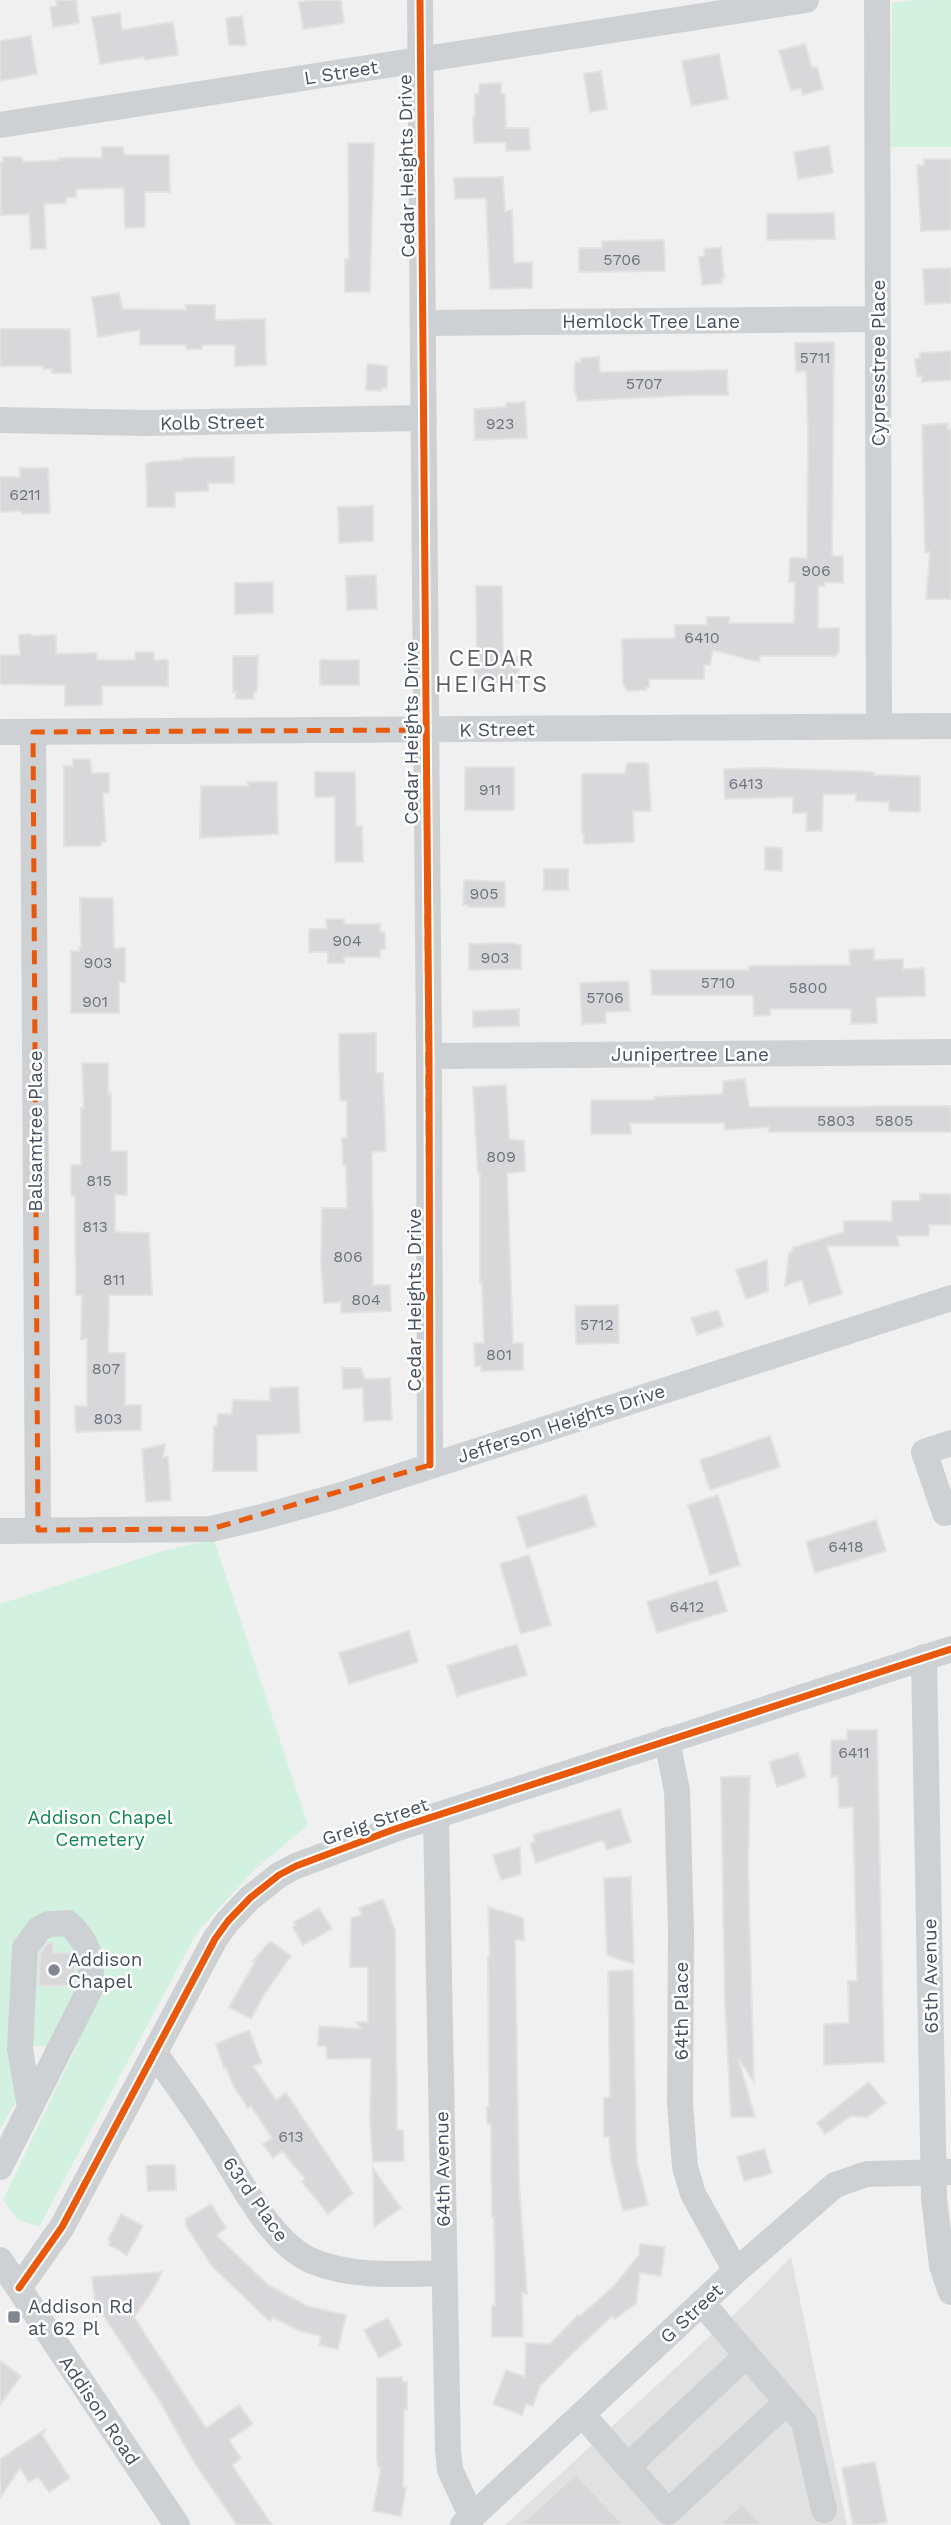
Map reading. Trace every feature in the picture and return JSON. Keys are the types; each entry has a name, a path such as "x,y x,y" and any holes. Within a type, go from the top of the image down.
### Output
{"street":[{"name":"Cedar Heights Drive","path":"420,0 430,1465"},
{"name":"L Street","path":"0,125 806,0"},
{"name":"Cypresstree Place","path":"877,0 879,726"},
{"name":"Hemlock Tree Lane","path":"424,323 877,319"},
{"name":"Kolb Street","path":"0,420 146,423 424,418"},
{"name":"K Street","path":"0,732 951,726"},
{"name":"Balsamtree Place","path":"33,732 38,1530"},
{"name":"Junipertree Lane","path":"429,1056 951,1052"},
{"name":"Jefferson Heights Drive","path":"0,1531 211,1529 262,1517 338,1496 951,1298"},
{"path":"951,1443 924,1452 945,1513 951,1511"},
{"name":"Greig Street","path":"19,2288 62,2227 215,1939 237,1910 264,1885 296,1866 396,1829 951,1649"},
{"name":"65th Avenue","path":"924,1657 942,2172 939,2249 951,2292"},
{"name":"64th Place","path":"667,1740 676,1782 679,1819 680,2104 685,2167 693,2194 736,2271"},
{"name":"64th Avenue","path":"436,1816 450,2470 468,2521"},
{"path":"0,2167 91,1987 91,1955 68,1923 49,1924 39,1929 25,1948 20,2049 30,2107"},
{"name":"63rd Place","path":"155,2054 271,2227 296,2252 332,2267 364,2273 444,2273"},
{"name":"G Street","path":"468,2521 736,2271 835,2185 867,2174 942,2172"},
{"name":"Addison Road","path":"0,2260 177,2525"},
{"path":"702,2303 804,2422 824,2510"},
{"path":"628,2466 746,2356"},
{"path":"582,2414 668,2512 787,2402"}],"highlighted area":[{"path":"426,730 430,1465 211,1529 38,1530 33,732"}],"shaded area":[{"path":"791,2257 847,2525 505,2525 746,2303"}],"green space":[{"path":"951,0 951,147 891,147 892,3"},
{"name":"Addison Chapel Cemetery","path":"214,1540 308,1825 254,1870 198,1931 39,2227 17,2219 3,2200 77,2045 10,2047 19,2097 0,2129 0,1604 166,1550"}],"building":[{"path":"56,0 76,0 79,23 53,27 50,7 57,6"},
{"path":"341,0 344,23 303,29 299,2"},
{"path":"120,13 122,30 173,22 178,55 100,64 92,17"},
{"path":"242,16 246,45 229,45 226,18"},
{"path":"31,36 37,74 0,81 0,41"},
{"path":"805,44 812,68 817,67 823,89 803,95 801,88 791,91 779,51"},
{"path":"719,54 728,99 691,106 682,61"},
{"path":"601,71 607,109 590,112 584,74"},
{"path":"501,83 501,94 505,94 506,128 529,128 530,150 506,151 506,142 474,143 473,117 475,94 479,94 479,84"},
{"path":"348,143 374,143 370,292 345,292 345,259 349,259"},
{"path":"829,146 833,173 798,179 794,152"},
{"path":"102,147 123,147 124,155 169,155 170,192 145,192 145,227 125,228 124,188 76,189 76,197 66,198 66,203 44,204 46,249 31,249 29,214 1,215 0,162 3,162 3,157 21,157 24,162 60,160 59,158 102,158"},
{"path":"924,159 951,159 951,230 921,231 917,165 924,165"},
{"path":"503,177 505,211 512,210 514,263 532,262 532,288 490,289 486,198 455,199 454,178"},
{"path":"834,213 835,239 767,240 767,214"},
{"path":"664,240 665,271 579,272 579,248 602,248 602,241"},
{"path":"721,247 724,278 722,283 702,285 699,257 705,256 704,249"},
{"path":"951,268 951,303 925,304 923,269"},
{"path":"119,293 122,309 186,310 186,305 215,305 215,320 265,319 266,365 235,366 235,345 202,345 202,349 186,349 186,345 140,345 140,330 98,337 92,297"},
{"path":"0,329 70,329 71,373 52,373 52,369 43,369 43,366 0,366"},
{"path":"834,342 832,556 843,556 843,583 825,582 825,586 818,586 818,628 839,628 839,652 834,656 760,656 759,662 713,650 710,665 704,665 704,679 649,679 649,687 646,687 646,690 627,691 623,684 622,639 675,638 675,625 707,625 707,617 729,617 729,623 794,623 795,582 789,582 790,558 807,558 808,431 806,371 796,372 795,343"},
{"path":"951,351 951,380 922,382 922,376 917,376 915,359 920,358 920,353"},
{"path":"599,357 600,372 727,370 728,395 578,401 574,389 575,362 581,362 581,358"},
{"path":"367,364 387,366 387,388 382,388 382,391 366,390"},
{"path":"525,402 527,438 475,440 474,409 506,407 506,403"},
{"path":"948,423 948,429 951,429 951,599 926,599 930,552 925,552 922,425"},
{"path":"234,457 234,483 208,483 208,491 175,492 175,507 147,507 146,464 183,458"},
{"path":"20,468 48,468 50,513 0,512 0,477 20,477"},
{"path":"373,506 373,541 339,543 338,507"},
{"path":"376,575 377,609 347,610 346,576"},
{"path":"273,582 273,613 235,614 235,583"},
{"path":"476,586 502,586 503,658 518,657 519,683 475,684"},
{"path":"19,635 56,635 56,654 97,653 97,660 135,660 135,652 154,652 154,660 168,660 168,686 102,686 102,705 65,706 65,685 0,684 0,655 20,655"},
{"path":"233,656 258,656 257,692 254,692 254,699 236,699 236,692 233,692"},
{"path":"320,660 359,660 359,685 320,685"},
{"path":"73,759 90,759 92,773 109,773 109,793 103,793 106,842 101,842 101,846 64,846 64,766 73,766"},
{"path":"627,763 648,763 651,811 633,811 634,842 584,844 582,774 625,774"},
{"path":"514,767 514,810 465,810 465,768"},
{"path":"767,768 920,776 920,812 889,811 889,802 856,801 856,794 823,794 822,831 806,831 807,813 793,813 793,797 725,799 724,769"},
{"path":"315,772 355,772 356,826 362,826 363,862 335,862 335,797 315,797"},
{"path":"248,782 277,782 278,834 200,838 201,786 248,786"},
{"path":"765,847 782,848 782,871 765,870"},
{"path":"544,869 568,869 568,890 544,890"},
{"path":"464,881 505,882 505,907 463,905"},
{"path":"80,898 113,898 114,948 125,948 125,982 119,982 119,1013 71,1013 71,951 79,951 81,948"},
{"path":"326,919 344,919 344,924 380,924 380,932 385,932 385,949 380,949 380,957 344,957 344,963 328,963 328,952 309,952 309,929 327,929"},
{"path":"469,944 521,945 521,969 469,970"},
{"path":"874,949 874,960 903,959 903,969 924,968 925,996 876,997 877,1023 851,1024 851,1009 770,1009 770,1015 754,1016 753,995 652,995 651,970 749,970 749,966 850,965 849,950"},
{"path":"628,981 630,1011 606,1012 606,1023 582,1024 580,983"},
{"path":"519,1009 519,1026 473,1027 473,1011"},
{"path":"376,1033 376,1073 383,1073 386,1151 372,1152 373,1285 390,1285 391,1311 341,1313 341,1302 324,1303 321,1264 322,1208 347,1208 342,1138 347,1138 347,1101 340,1100 339,1034"},
{"path":"82,1063 108,1063 111,1151 127,1151 127,1195 115,1195 115,1232 149,1233 152,1295 109,1295 108,1353 125,1353 125,1405 141,1405 141,1430 76,1432 75,1406 87,1406 87,1339 81,1339 82,1295 76,1295 75,1196 71,1196 71,1165 81,1165 81,1108 84,1108"},
{"path":"745,1079 749,1107 951,1106 951,1132 769,1132 769,1127 725,1130 724,1123 630,1123 631,1134 591,1134 591,1100 654,1100 654,1097 722,1094 724,1081"},
{"path":"506,1085 509,1139 524,1141 525,1171 507,1173 513,1343 523,1343 523,1370 481,1371 481,1366 475,1366 474,1343 484,1343 480,1283 480,1173 473,1087"},
{"path":"920,1194 951,1194 951,1225 929,1225 929,1236 897,1236 899,1246 827,1246 842,1294 809,1304 802,1280 785,1286 792,1248 844,1232 844,1221 892,1221 892,1201 920,1201"},
{"path":"767,1260 768,1291 746,1299 736,1270"},
{"path":"618,1305 619,1343 576,1344 575,1306"},
{"path":"718,1310 723,1326 697,1335 691,1318"},
{"path":"342,1368 361,1368 365,1379 390,1378 392,1420 364,1421 363,1388 343,1389"},
{"path":"298,1387 300,1433 257,1435 257,1471 213,1471 214,1426 217,1426 218,1414 232,1414 233,1400 270,1401 270,1388"},
{"path":"770,1436 780,1467 710,1490 700,1460"},
{"path":"165,1444 163,1457 168,1457 171,1500 146,1502 142,1449"},
{"path":"586,1495 596,1526 527,1548 517,1517"},
{"path":"718,1495 740,1565 710,1575 688,1505"},
{"path":"876,1520 886,1551 815,1573 806,1542"},
{"path":"529,1555 551,1625 521,1634 500,1564"},
{"path":"717,1580 727,1611 657,1633 647,1602"},
{"path":"409,1631 418,1662 349,1684 339,1653"},
{"path":"517,1644 527,1675 457,1696 447,1666"},
{"path":"847,1730 877,1730 884,2062 824,2065 824,2024 849,2023 848,1981 857,1981 853,1807 839,1808 838,1776 831,1777 831,1740 847,1740"},
{"path":"798,1753 806,1777 777,1787 769,1762"},
{"path":"750,1776 748,1867 754,2082 738,2058 755,2117 731,2117 725,2003 721,1777"},
{"path":"620,1809 631,1842 607,1850 603,1840 536,1863 530,1844 535,1842 533,1835"},
{"path":"520,1847 521,1874 501,1880 493,1855"},
{"path":"631,1877 634,1964 607,1955 604,1878"},
{"path":"383,1899 395,1930 397,2130 403,2130 404,2161 373,2162 370,2122 371,2058 327,2059 326,2046 318,2046 319,2026 361,2029 356,2022 368,2022 368,1967 350,1967 351,1918 362,1915 359,1908"},
{"path":"488,1907 523,1918 524,1940 515,1940 519,2184 527,2294 522,2293 523,2337 492,2337 492,2306 495,2306 491,2124 487,2124 490,1956"},
{"path":"319,1908 332,1929 303,1945 293,1927 296,1925 294,1922"},
{"path":"270,1941 291,1956 265,1993 251,2019 229,2007 255,1962 253,1961"},
{"name":"Addison Chapel","path":"48,1943 53,1943 53,1953 72,1953 74,1986 39,1986 40,1954"},
{"path":"633,1970 637,2162 648,2205 623,2211 611,2161 609,2137 604,2137 604,2098 610,2097 608,1971"},
{"path":"249,2030 262,2063 253,2066 276,2100 286,2093 353,2193 328,2214 302,2182 305,2179 282,2151 273,2158 263,2144 272,2138 233,2085 226,2067 224,2069 216,2044"},
{"path":"869,2082 886,2103 867,2117 851,2116 825,2134 817,2123"},
{"path":"764,2149 772,2173 744,2181 737,2157"},
{"path":"175,2165 176,2190 148,2191 146,2166"},
{"path":"373,2168 401,2208 374,2227"},
{"path":"211,2204 226,2228 216,2235 268,2285 307,2306 346,2315 338,2349 319,2345 321,2336 300,2331 273,2317 270,2322 212,2266 186,2226 186,2219"},
{"path":"121,2214 143,2226 127,2255 109,2245 111,2242 108,2240"},
{"path":"640,2244 665,2247 661,2276 640,2273 636,2304 615,2319 612,2316 575,2351 540,2386 533,2406 526,2404 522,2415 493,2404 506,2370 525,2377 526,2343 550,2344 578,2315 613,2287 639,2255"},
{"path":"162,2272 134,2317 206,2428 239,2405 253,2424 229,2440 241,2458 232,2465 272,2525 237,2525 194,2462 159,2400 103,2315 97,2316 92,2277"},
{"path":"388,2318 402,2345 379,2358 364,2330"},
{"path":"0,2361 21,2376 0,2405"},
{"path":"402,2377 402,2382 407,2382 407,2410 404,2410 403,2487 406,2488 401,2516 373,2511 381,2468 378,2467 377,2459 377,2378"},
{"path":"46,2429 42,2435 70,2478 49,2492 38,2477 29,2482 20,2468 0,2498 0,2459"},
{"path":"875,2462 887,2522 853,2525 842,2468"},
{"path":"576,2474 624,2525 520,2525"},
{"path":"742,2503 762,2525 719,2525"}],"cycle path":[{"path":"420,0 430,1465"},
{"path":"19,2288 62,2227 215,1939 250,1898 279,1875 395,1829 951,1649"}],"place":[{"name":"Addison Chapel","path":"54,1970"},
{"name":"Addison Rd at 62 Pl","path":"14,2317"}],"district":[{"name":"CEDAR HEIGHTS","path":"492,671"}]}
